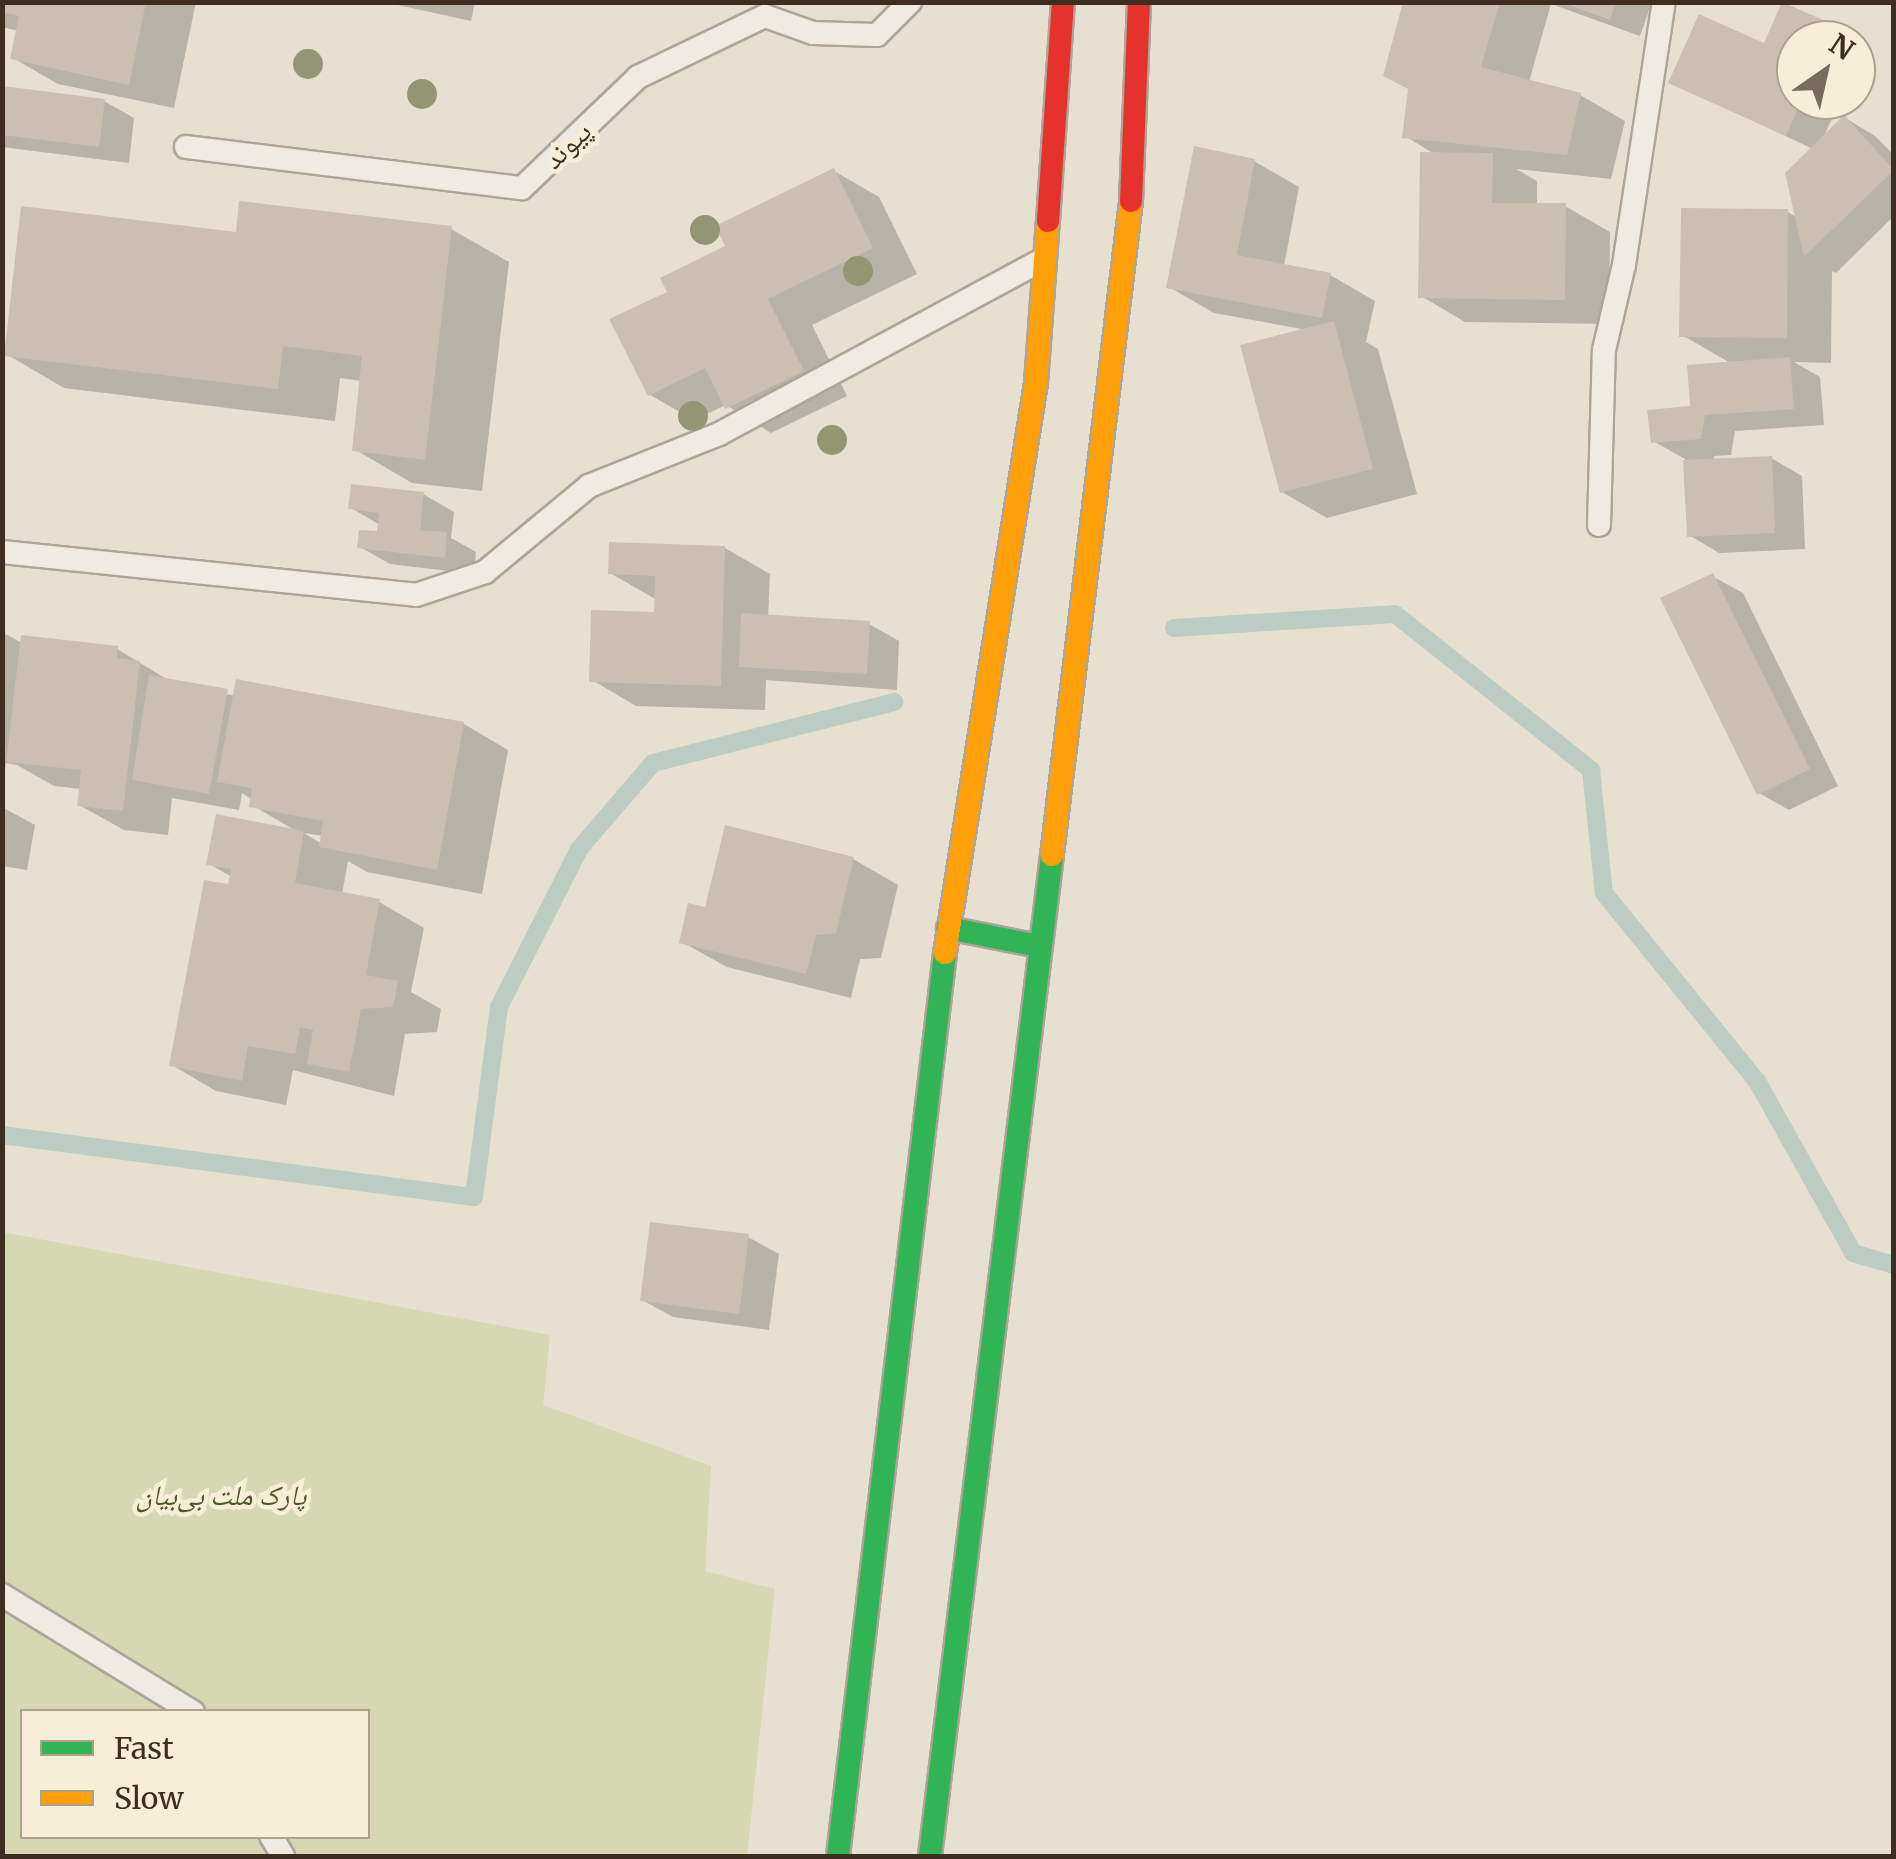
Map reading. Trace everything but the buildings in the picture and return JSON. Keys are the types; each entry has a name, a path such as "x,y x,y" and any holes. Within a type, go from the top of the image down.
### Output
{"main road":[{"path":"838,1856 948,928 1036,383 1063,2"},
{"path":"930,1856 1134,175 1140,2"},
{"path":"948,928 1039,946"}],"lane":[{"name":"پیوند","path":"186,147 522,188 638,77 755,9 812,33 876,35 910,2"},
{"path":"1598,525 1604,350 1624,266 1664,2"},
{"path":"2,552 416,595 484,572 589,486 719,434 1045,258"},
{"path":"2,1596 188,1709"}],"green space":[{"name":"پارک ملت بی‌بیان","path":"2,1232 550,1335 543,1405 711,1466 705,1571 775,1589 747,1856 3,1856"}],"waterway":[{"path":"1174,628 1395,614 1591,770 1604,893 1757,1081 1853,1253 1894,1265"},
{"path":"2,1135 474,1197 499,1007 579,849 653,763 894,702"}],"traffic: fast":[{"path":"930,1856 1052,855"},
{"path":"948,928 1039,946"},
{"path":"838,1856 945,953"}],"traffic: slow":[{"path":"1052,855 1131,201"},
{"path":"945,953 1036,383 1048,221"}],"traffic: jam":[{"path":"1048,221 1063,2"},
{"path":"1131,201 1139,2"}]}
